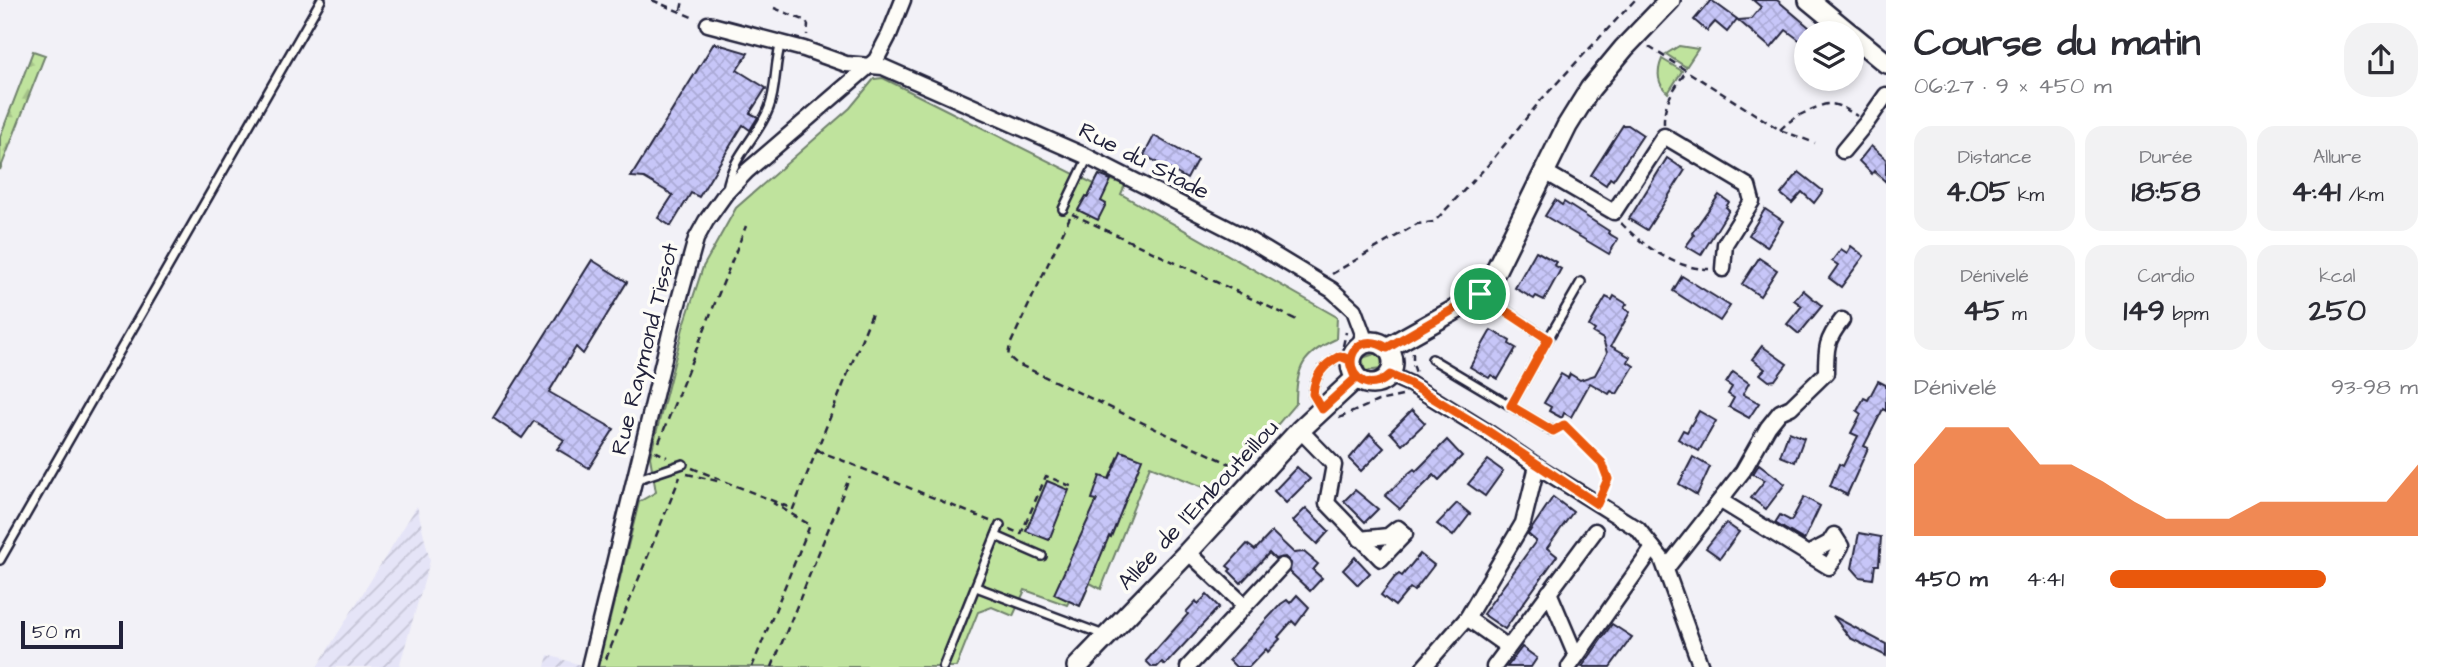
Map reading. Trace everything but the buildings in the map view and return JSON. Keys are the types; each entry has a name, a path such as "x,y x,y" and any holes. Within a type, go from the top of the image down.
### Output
{"street":[{"name":"Rue Raymond Tissot","path":"589,667 690,260 706,221 726,193 747,171 876,60 890,35 903,0"},
{"path":"1387,348 1480,294 1489,284 1567,126 1590,89 1670,0"},
{"path":"1809,0 1834,21"},
{"name":"Rue du Stade","path":"708,24 804,49 846,64 883,67 1088,157 1241,235 1321,283 1354,310 1363,334 1356,361"},
{"path":"1864,45 1886,62"},
{"path":"1843,151 1886,95"},
{"path":"1545,172 1614,212 1664,136 1748,186 1752,194 1752,201 1726,244 1723,269"},
{"path":"1666,569 1743,471 1768,427 1780,412 1791,407 1826,373 1826,345 1842,320"},
{"path":"1370,341 1387,348 1392,356 1390,375 1374,384 1364,383 1356,361 1370,341"},
{"name":"Allée de l'Embouteillou","path":"1077,667 1322,409 1356,361"},
{"path":"1390,375 1410,384 1486,430 1537,466 1638,529 1662,559 1701,667"},
{"path":"1300,430 1334,465 1327,503 1360,539"},
{"path":"1424,667 1467,618 1523,523 1537,466"},
{"path":"1721,501 1808,554"},
{"path":"1494,667 1595,531"},
{"path":"1572,661 1653,548"},
{"path":"1188,552 1244,606"},
{"path":"1188,667 1282,566"},
{"path":"1549,592 1572,661"},
{"path":"1467,618 1508,647"}],"lane":[{"path":"0,561 321,0"},
{"path":"726,193 733,164 760,127 768,110 781,43"},
{"path":"1063,209 1088,157"},
{"path":"1511,406 1581,282"},
{"path":"1480,294 1548,339"},
{"path":"1322,409 1313,394 1318,373 1328,362 1340,356 1356,361"},
{"path":"1432,359 1553,431"},
{"path":"635,481 683,464"},
{"path":"943,667 1000,525"},
{"path":"996,536 1042,555"},
{"path":"975,586 1108,636"}],"path":[{"path":"653,0 708,24"},
{"path":"681,12 683,0"},
{"path":"1321,283 1417,224 1434,222 1488,165 1541,100 1635,0"},
{"path":"774,8 806,21 808,32 804,49"},
{"path":"1634,37 1780,130 1815,143"},
{"path":"1664,136 1663,114 1669,96 1686,71"},
{"path":"1780,130 1793,118 1825,103 1842,106 1867,122"},
{"path":"1063,209 1299,321"},
{"path":"1614,212 1641,242 1664,257 1701,269 1723,269"},
{"path":"1071,214 1010,345 1008,356 1016,363 1230,464"},
{"path":"746,226 654,453 793,509 873,311"},
{"path":"1553,431 1564,425 1602,463 1608,479 1597,504"},
{"path":"817,450 1021,534 1046,476 1073,487"},
{"path":"603,667 681,473 732,484"},
{"path":"772,667 850,476"},
{"path":"752,667 810,526 764,497"}],"shaded area":[{"path":"417,506 430,561 399,667 317,667"},
{"path":"548,655 581,665 545,667"}],"green space":[{"path":"1679,46 1698,49 1686,67 1666,54"},
{"path":"33,51 45,55 0,170 0,137"},
{"path":"1662,59 1682,71 1668,93 1659,77"},
{"path":"883,78 1094,184 1099,175 1125,185 1121,194 1337,317 1336,339 1309,356 1300,371 1296,403 1219,493 1150,466 1101,589 1090,583 1080,606 1069,601 1067,605 1025,590 1013,616 992,607 978,612 956,667 598,667 639,502 656,492 650,457 683,328 703,267 736,208 850,108 874,79"},
{"path":"1378,353 1381,356 1382,369 1365,371 1362,358"}],"route":[{"path":"1480,294 1387,348 1370,341 1360,344 1353,351 1350,360 1351,370 1356,378 1322,409 1313,394 1318,373 1328,362 1340,356 1350,360 1351,370 1356,378 1364,383 1374,384 1390,375 1410,384 1486,430 1597,504 1608,479 1602,463 1564,425 1553,431 1511,406 1548,339 1480,294"}]}
